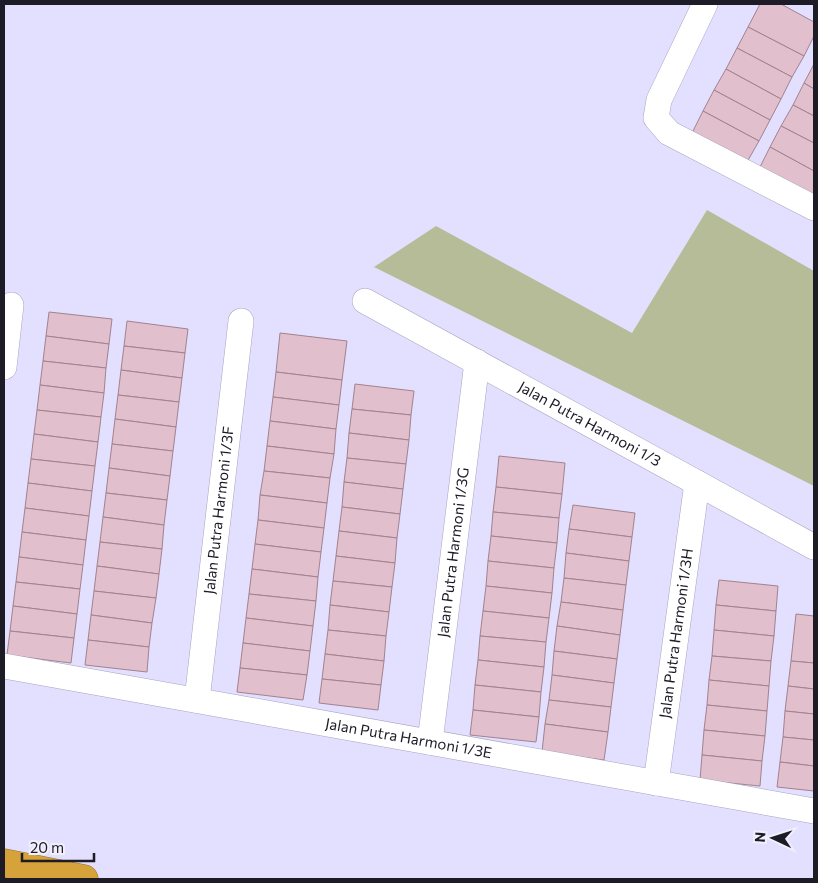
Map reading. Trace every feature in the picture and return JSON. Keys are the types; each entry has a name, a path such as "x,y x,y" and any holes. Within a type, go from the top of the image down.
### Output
{"highway":[{"path":"4,863 84,879"}],"street":[{"path":"705,4 660,100 656,118 669,133 814,208"},
{"name":"Jalan Putra Harmoni 1/3","path":"365,301 814,547"},
{"path":"4,367 11,304"},
{"name":"Jalan Putra Harmoni 1/3F","path":"197,700 241,321"},
{"name":"Jalan Putra Harmoni 1/3G","path":"430,742 477,362"},
{"name":"Jalan Putra Harmoni 1/3H","path":"656,782 697,483"},
{"name":"Jalan Putra Harmoni 1/3E","path":"4,666 814,811"}],"green space":[{"path":"707,210 814,271 814,486 374,267 436,226 632,333"}],"building":[{"path":"760,4 781,4 814,22 814,36 804,56 748,27"},
{"path":"748,27 804,56 792,77 737,48"},
{"path":"737,48 792,77 781,99 726,69"},
{"path":"814,64 814,89 804,83"},
{"path":"726,69 781,99 770,120 714,90"},
{"path":"804,83 814,89 814,116 793,105"},
{"path":"714,90 770,120 759,141 703,111"},
{"path":"793,105 814,116 814,143 781,126"},
{"path":"703,111 759,141 747,162 692,133"},
{"path":"781,126 814,143 814,171 770,147"},
{"path":"770,147 814,171 814,199 759,169"},
{"path":"49,312 112,319 109,344 46,336"},
{"path":"127,321 188,329 185,353 124,346"},
{"path":"280,333 347,341 342,380 276,372"},
{"path":"46,336 109,344 106,368 43,361"},
{"path":"124,346 185,353 182,378 121,370"},
{"path":"43,361 106,368 104,393 40,385"},
{"path":"121,370 182,378 179,402 118,395"},
{"path":"276,372 342,380 339,405 273,397"},
{"path":"355,384 414,391 411,415 352,409"},
{"path":"40,385 104,393 101,417 37,410"},
{"path":"118,395 179,402 176,427 115,419"},
{"path":"273,397 339,405 336,429 270,421"},
{"path":"352,409 411,415 409,440 349,433"},
{"path":"37,410 101,417 98,442 34,434"},
{"path":"115,419 176,427 173,451 112,444"},
{"path":"270,421 336,429 334,454 267,446"},
{"path":"349,433 409,440 406,464 347,458"},
{"path":"34,434 98,442 95,466 31,459"},
{"path":"112,444 173,451 170,476 109,468"},
{"path":"267,446 334,454 330,478 264,471"},
{"path":"499,456 565,463 562,494 496,487"},
{"path":"347,458 406,464 403,489 344,482"},
{"path":"31,459 95,466 92,491 28,483"},
{"path":"109,468 170,476 167,500 106,493"},
{"path":"264,471 330,478 327,503 260,495"},
{"path":"344,482 403,489 400,514 342,507"},
{"path":"28,483 92,491 89,516 25,508"},
{"path":"496,487 562,494 559,518 493,512"},
{"path":"106,493 167,500 164,525 103,517"},
{"path":"260,495 327,503 324,528 258,520"},
{"path":"573,505 635,513 632,537 569,529"},
{"path":"342,507 400,514 397,538 339,531"},
{"path":"25,508 89,516 86,540 22,532"},
{"path":"493,512 559,518 557,543 491,536"},
{"path":"103,517 164,525 162,549 100,542"},
{"path":"258,520 324,528 321,552 255,544"},
{"path":"569,529 632,537 629,561 566,553"},
{"path":"339,531 397,538 395,563 336,556"},
{"path":"22,532 86,540 83,565 19,557"},
{"path":"491,536 557,543 554,568 488,561"},
{"path":"100,542 162,549 159,574 97,566"},
{"path":"255,544 321,552 318,577 252,569"},
{"path":"566,553 629,561 626,585 564,578"},
{"path":"336,556 395,563 392,587 333,581"},
{"path":"19,557 83,565 80,589 16,582"},
{"path":"488,561 554,568 552,593 486,586"},
{"path":"97,566 159,574 156,598 94,591"},
{"path":"252,569 318,577 316,601 249,594"},
{"path":"564,578 626,585 623,610 561,602"},
{"path":"719,580 778,586 776,611 716,605"},
{"path":"333,581 392,587 389,612 330,605"},
{"path":"16,582 80,589 77,614 13,606"},
{"path":"486,586 552,593 549,618 483,611"},
{"path":"94,591 156,598 152,623 91,615"},
{"path":"249,594 316,601 313,626 246,618"},
{"path":"561,602 623,610 620,635 557,626"},
{"path":"330,605 389,612 386,636 328,630"},
{"path":"716,605 776,611 774,636 714,630"},
{"path":"13,606 77,614 74,638 10,631"},
{"path":"483,611 549,618 546,642 480,636"},
{"path":"796,614 814,616 814,663 791,661"},
{"path":"91,615 152,623 149,647 88,640"},
{"path":"246,618 313,626 310,651 243,643"},
{"path":"557,626 620,635 617,659 554,651"},
{"path":"328,630 386,636 384,661 325,654"},
{"path":"714,630 774,636 771,661 712,656"},
{"path":"10,631 74,638 71,663 7,655"},
{"path":"480,636 546,642 544,667 478,660"},
{"path":"88,640 149,647 147,672 85,665"},
{"path":"243,643 310,651 307,675 240,668"},
{"path":"554,651 617,659 614,683 552,675"},
{"path":"325,654 384,661 381,685 322,679"},
{"path":"712,656 771,661 769,686 709,680"},
{"path":"478,660 544,667 541,692 475,685"},
{"path":"791,661 814,663 814,689 788,686"},
{"path":"240,668 307,675 303,700 237,692"},
{"path":"552,675 614,683 611,707 549,700"},
{"path":"322,679 381,685 378,710 319,703"},
{"path":"709,680 769,686 767,711 707,705"},
{"path":"475,685 541,692 539,717 473,710"},
{"path":"788,686 814,689 814,714 785,711"},
{"path":"549,700 611,707 608,732 545,724"},
{"path":"707,705 767,711 765,736 704,730"},
{"path":"473,710 539,717 536,742 470,735"},
{"path":"785,711 814,714 814,740 783,737"},
{"path":"545,724 608,732 604,760 542,752"},
{"path":"704,730 765,736 762,761 702,755"},
{"path":"783,737 814,740 814,766 780,762"},
{"path":"702,755 762,761 760,786 700,780"},
{"path":"780,762 814,766 814,791 777,787"}]}
